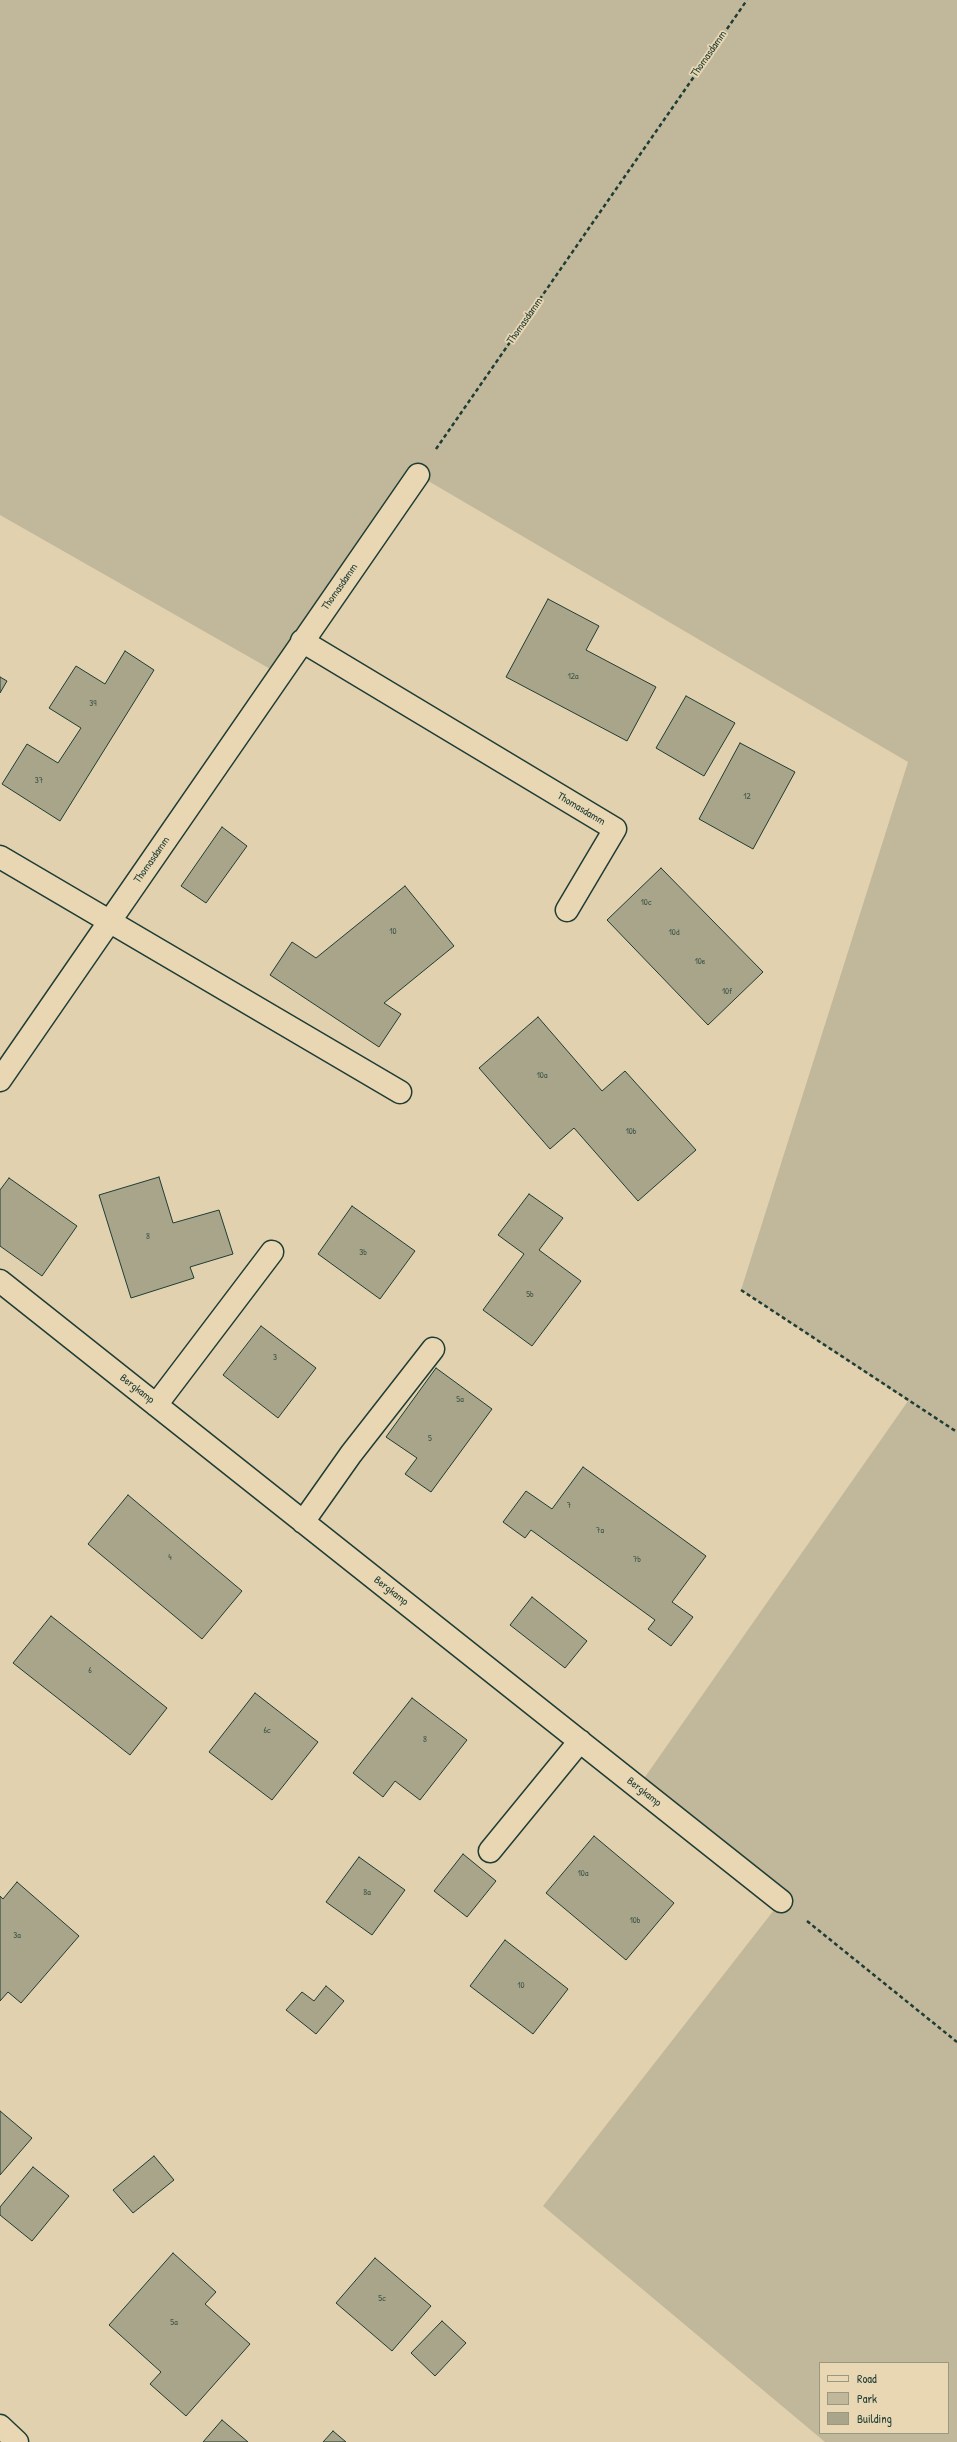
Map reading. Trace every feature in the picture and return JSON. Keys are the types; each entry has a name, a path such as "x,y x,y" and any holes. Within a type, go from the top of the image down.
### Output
{"street":[{"name":"Thomasdamm","path":"0,1080 418,475"},
{"name":"Thomasdamm","path":"302,641 615,829 567,910"},
{"path":"0,857 110,920 400,1092"},
{"path":"156,1405 272,1252"},
{"name":"Bergkamp","path":"0,1281 781,1901"},
{"path":"303,1522 351,1454 433,1349"},
{"path":"490,1851 580,1741"},
{"path":"0,2426 17,2442"}],"path":[{"name":"Thomasdamm","path":"418,475 747,0"},
{"path":"741,1290 957,1432"},
{"path":"781,1901 957,2042"}],"green space":[{"path":"0,0 957,0 957,2442 825,2442 543,2206 781,1901 638,1787 908,1401 741,1290 908,762 418,475 279,674 0,515"}],"building":[{"path":"548,599 599,626 586,650 656,687 627,741 506,677"},
{"path":"125,651 154,670 60,821 2,784 27,744 58,763 81,728 49,708 76,666 105,684"},
{"path":"0,677 7,681 0,693"},
{"path":"686,696 735,723 704,776 656,748"},
{"path":"740,743 795,772 753,849 699,819"},
{"path":"222,827 247,846 206,903 181,886"},
{"path":"661,868 763,972 708,1025 607,920"},
{"path":"405,886 454,946 384,1003 401,1014 379,1047 270,975 292,942 316,958"},
{"path":"538,1017 602,1091 625,1071 696,1150 638,1201 574,1128 550,1149 479,1068"},
{"path":"159,1177 173,1223 219,1210 233,1254 190,1267 194,1278 131,1298 99,1195"},
{"path":"9,1178 77,1226 42,1276 0,1246 0,1190"},
{"path":"529,1194 563,1218 539,1250 581,1281 532,1346 483,1310 524,1254 498,1235"},
{"path":"352,1206 415,1251 380,1299 318,1254"},
{"path":"261,1326 316,1368 278,1418 223,1375"},
{"path":"436,1368 492,1409 431,1492 405,1474 417,1458 386,1437"},
{"path":"583,1467 706,1556 672,1602 693,1617 671,1646 648,1629 655,1620 531,1530 525,1538 503,1522 526,1491 552,1509"},
{"path":"128,1495 242,1591 202,1639 88,1544"},
{"path":"532,1597 587,1641 565,1668 510,1625"},
{"path":"51,1616 167,1708 130,1755 13,1663"},
{"path":"255,1693 318,1742 272,1800 209,1752"},
{"path":"412,1698 467,1740 420,1800 395,1781 383,1797 353,1773"},
{"path":"594,1836 674,1903 626,1960 546,1893"},
{"path":"463,1854 496,1881 467,1917 434,1891"},
{"path":"359,1857 405,1890 372,1935 326,1902"},
{"path":"17,1882 79,1936 21,2003 8,1992 0,2001 0,1896 3,1899"},
{"path":"505,1940 568,1989 533,2034 470,1986"},
{"path":"326,1986 344,2001 316,2034 286,2010 302,1992 314,2001"},
{"path":"0,2111 32,2138 0,2175"},
{"path":"154,2156 174,2180 133,2213 113,2190"},
{"path":"33,2167 69,2196 32,2241 0,2215 0,2207"},
{"path":"173,2253 216,2292 205,2304 250,2344 186,2416 150,2384 161,2372 109,2325"},
{"path":"375,2258 431,2306 392,2351 336,2303"},
{"path":"442,2321 466,2343 435,2376 411,2353"},
{"path":"222,2420 248,2442 203,2442"},
{"path":"333,2431 346,2442 323,2442"}]}
